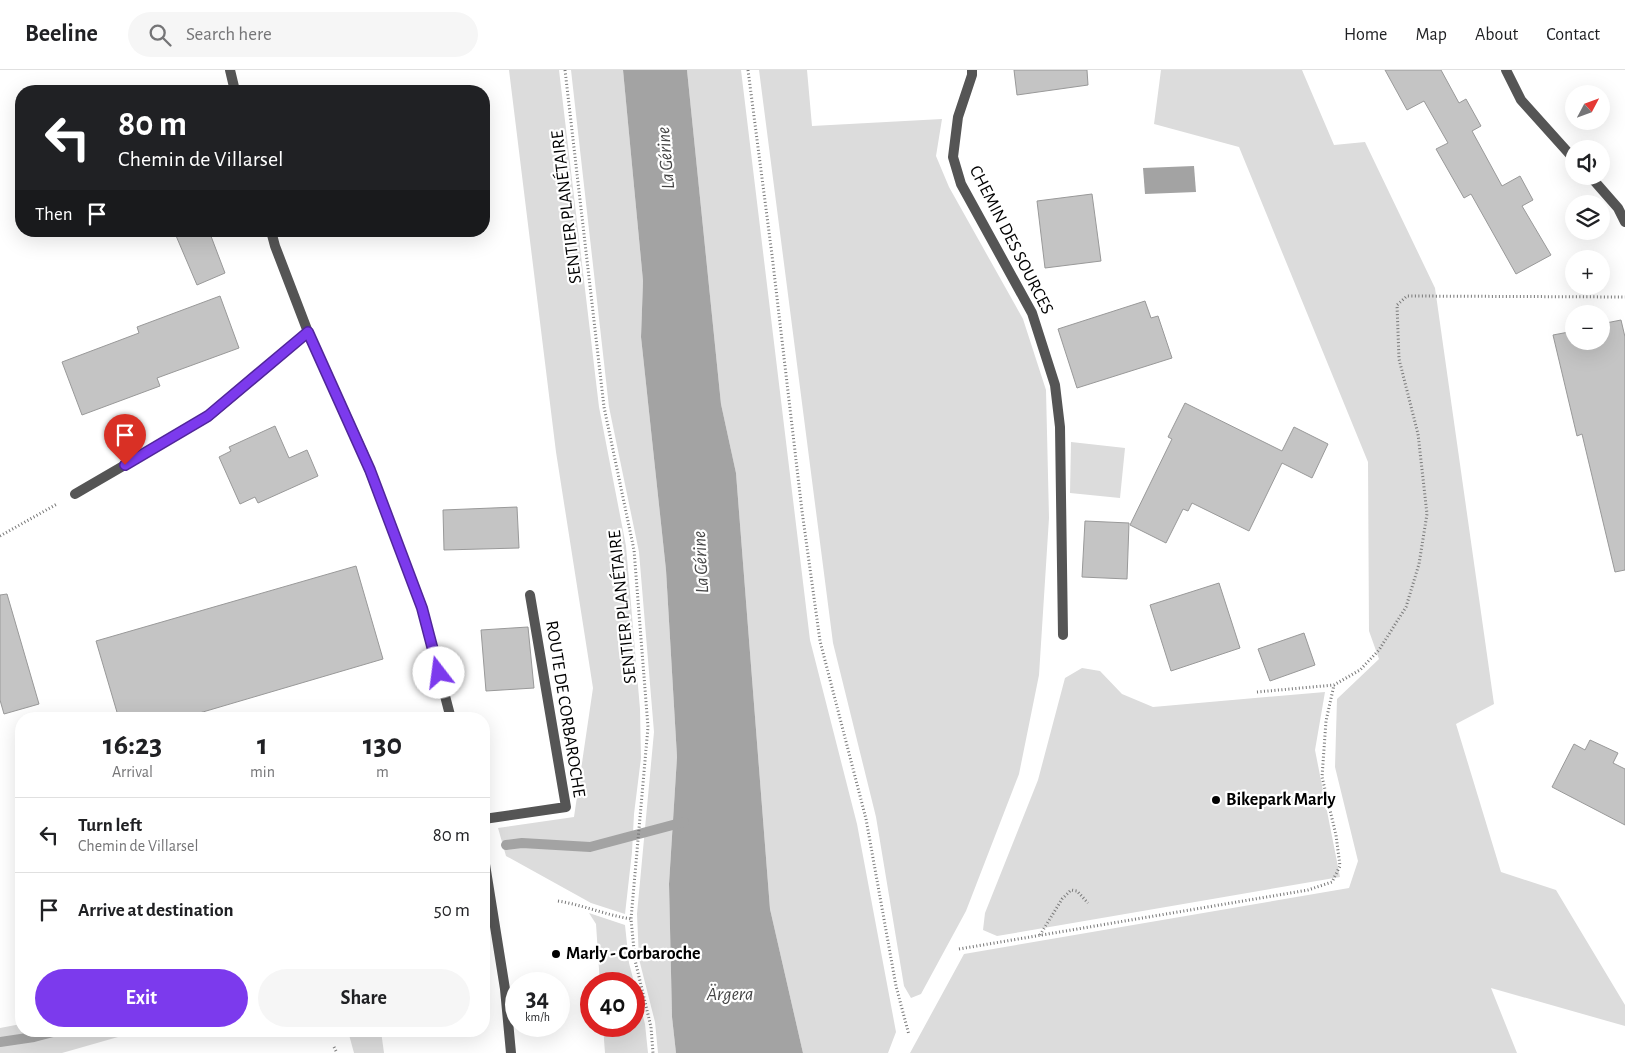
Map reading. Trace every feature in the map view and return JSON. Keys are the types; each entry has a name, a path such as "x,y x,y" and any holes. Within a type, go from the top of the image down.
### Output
{"street":[{"path":"230,70 234,85"},
{"name":"CHEMIN DES SOURCES","path":"972,70 958,118 953,157 961,184 1032,313 1055,385 1060,427 1063,635"},
{"path":"1506,70 1521,100 1565,149"},
{"path":"1598,185 1618,208 1625,222"},
{"path":"273,237 308,332 363,453 422,608 449,712"},
{"path":"75,494 208,416 308,332"},
{"name":"ROUTE DE CORBAROCHE","path":"490,818 566,807 530,595"},
{"path":"490,895 505,989 511,1053"}],"path":[{"name":"SENTIER PLANÉTAIRE","path":"565,70 604,407 634,550 648,727 631,919 635,960 651,1027 653,1053"},
{"path":"748,70 774,264 802,510 820,641 866,818 896,986 909,1035"},
{"path":"1257,692 1334,684 1360,670 1379,650 1406,607 1419,564 1427,514 1418,434 1399,359 1396,305 1407,296 1625,297"},
{"path":"0,536 75,494"},
{"path":"959,948 1308,890 1332,882 1340,866 1336,835 1322,777 1326,721 1334,684"},
{"path":"1040,935 1062,899 1071,890 1077,891 1088,903"},
{"path":"558,901 577,904 616,917 631,919"},
{"path":"334,1047 337,1053"}],"shaded area":[{"path":"509,70 559,70 599,407 626,546 640,709 641,758 625,914 591,903 506,856 498,828 574,817 593,688 556,452"},
{"path":"571,70 623,70 643,281 641,337 666,570 677,757 669,884 672,1017 676,1053 658,1053 655,1022 645,983 645,972 642,972 639,959 637,914 654,732 639,552 609,407"},
{"path":"687,70 741,70 810,640 857,824 896,1032 888,1053 803,1053 770,909 736,473 721,404"},
{"path":"759,70 807,70 812,126 942,119 936,156 949,187 1023,319 1046,390 1049,518 1039,675 1019,774 966,911 921,994 911,998 904,986 876,817 833,643"},
{"path":"1161,70 1302,70 1334,145 1365,142 1435,288 1494,704 1456,724 1501,872 1556,890 1625,1005 1625,1026 1491,988 1517,1053 910,1053 964,954 1349,888 1358,861 1335,767 1337,699 1379,659 1369,631 1368,462 1239,147 1154,124"},
{"path":"1071,442 1125,448 1120,498 1070,493"},
{"name":"Bikepark Marly","path":"1082,668 1100,671 1122,694 1153,707 1325,692 1315,750 1340,877 997,936 983,930 985,913 1038,780 1065,678"},
{"path":"589,913 625,925 631,972 599,972 596,924"},
{"path":"645,1024 648,1053 605,1053 604,1037 645,1037"},
{"path":"15,1025 15,1037 118,1037 62,1053 0,1053 0,1028"},
{"path":"350,1037 382,1037 384,1053 354,1053"}],"water":[{"name":"Ärgera","path":"623,70 687,70 721,404 736,473 770,909 803,1053 676,1053 672,1017 669,884 677,757 666,570 641,337 643,281"},
{"path":"1194,166 1196,192 1145,194 1143,168"}],"building":[{"path":"1014,70 1087,70 1088,85 1017,95"},
{"path":"1385,70 1441,70 1459,103 1466,99 1481,126 1472,131 1502,186 1520,176 1533,200 1522,206 1551,255 1516,274 1471,194 1464,198 1436,149 1448,143 1424,101 1407,110"},
{"path":"1092,194 1101,261 1045,268 1037,201"},
{"path":"177,237 211,237 225,273 197,285"},
{"path":"220,296 239,348 157,378 160,386 82,415 62,362 139,333 137,327"},
{"path":"1145,301 1151,318 1158,316 1172,358 1077,388 1058,329"},
{"path":"1621,320 1625,337 1625,570 1615,572 1582,434 1577,436 1553,335 1565,333 1565,350 1610,350 1610,322"},
{"path":"1185,403 1282,451 1294,427 1328,444 1312,478 1282,463 1249,531 1192,503 1188,511 1183,509 1166,543 1130,525 1172,439 1168,437"},
{"path":"275,426 289,458 307,450 318,476 258,503 255,497 240,504 219,457 231,451 229,447"},
{"path":"517,507 519,548 444,550 443,510"},
{"path":"1085,521 1129,523 1127,579 1082,577"},
{"path":"356,566 383,659 203,712 117,712 96,641"},
{"path":"1219,583 1240,648 1171,671 1150,605"},
{"path":"7,594 39,704 4,714 0,700 0,595"},
{"path":"528,627 534,688 486,691 481,630"},
{"path":"1304,633 1315,665 1270,681 1258,649"},
{"path":"1590,740 1618,753 1613,763 1625,769 1625,825 1552,787 1574,744 1585,750"}],"waterway":[{"path":"506,845 522,843 590,847 684,822"},
{"path":"0,1042 34,1037"}],"place":[{"name":"Bikepark Marly","path":"1216,800"},
{"name":"Marly - Corbaroche","path":"556,954"}],"route":[{"path":"125,465 208,416 308,332 370,470 422,608 439,673"}],"water label":[{"name":"La Gérine","path":"666,158"},
{"name":"La Gérine","path":"701,562"}]}
